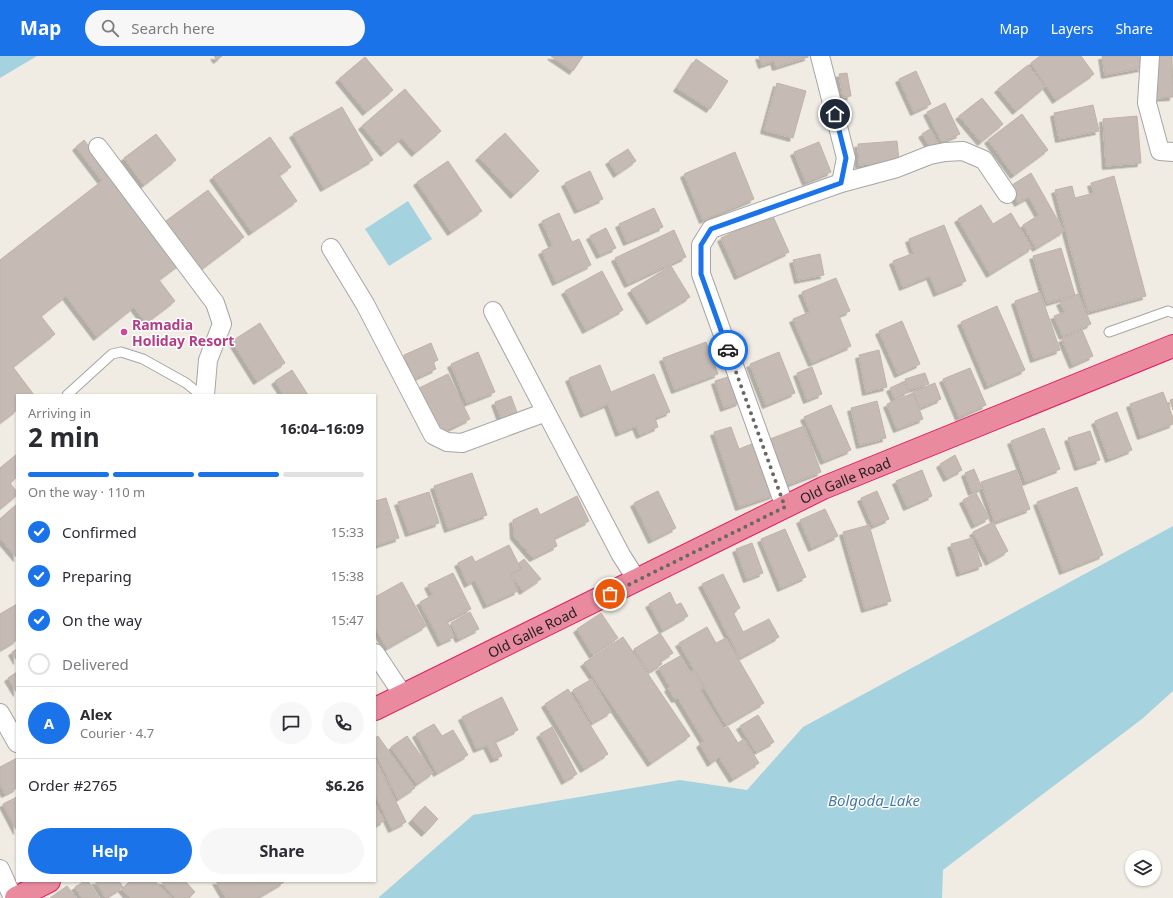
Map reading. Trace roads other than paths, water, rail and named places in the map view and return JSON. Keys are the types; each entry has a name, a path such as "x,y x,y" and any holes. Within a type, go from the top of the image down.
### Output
{"highway":[{"name":"Old Galle Road","path":"376,708 823,488 1173,346"},
{"path":"14,898 47,882"}],"street":[{"path":"820,56 846,158 841,183"},
{"path":"1150,56 1147,103 1160,151 1173,152"},
{"path":"98,147 215,303 222,324 208,360 204,394"},
{"path":"785,507 701,274 701,245 711,229 841,183 897,168 930,155 945,152 963,151 984,160 1007,194"},
{"path":"331,248 365,304 433,435 447,442 462,443 546,412"},
{"path":"493,311 621,555 637,580"},
{"path":"376,654 403,695"},
{"path":"0,713 16,741"},
{"path":"0,869 14,898"}],"lane":[{"path":"1109,332 1168,310 1173,313"},
{"path":"68,394 112,354 121,352 143,359 186,383 200,394"}],"water":[{"path":"0,56 37,56 0,78"},
{"path":"408,201 432,239 389,266 365,229"},
{"name":"Bolgoda_Lake","path":"1173,526 1173,691 1142,719 943,870 942,898 378,898 473,815 680,780 747,790 803,727"}],"place":[{"name":"Ramadia Holiday Resort","path":"124,332"}]}
